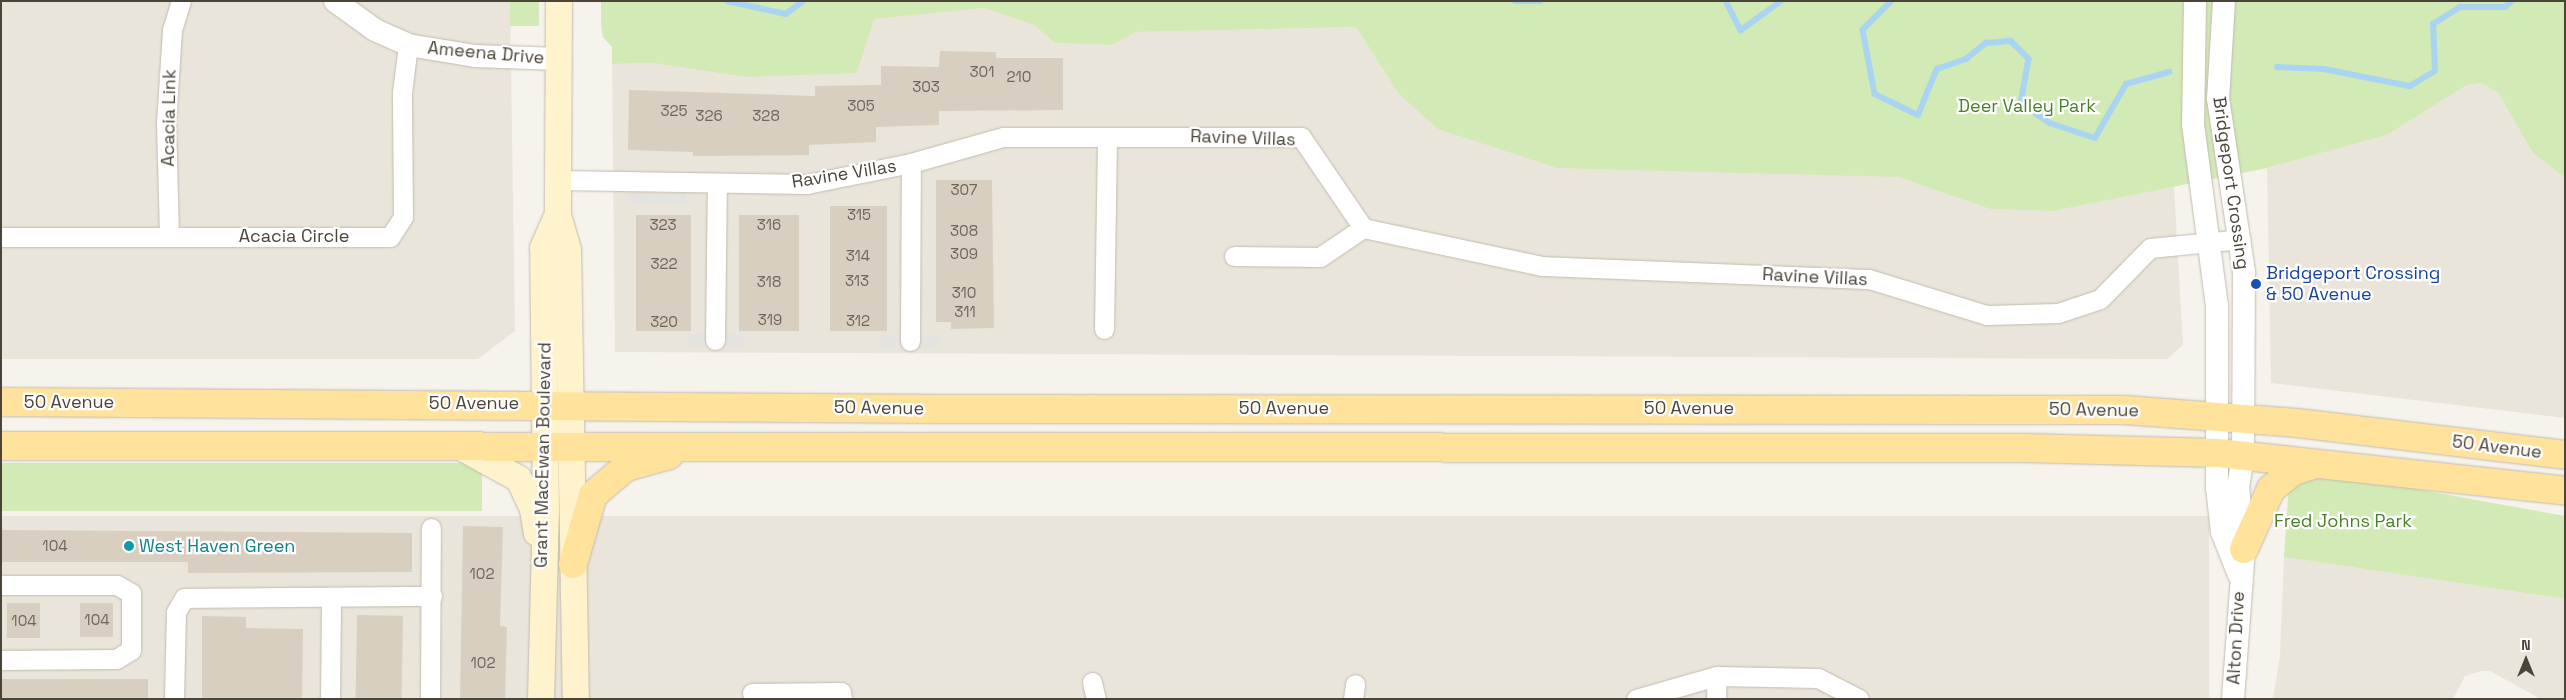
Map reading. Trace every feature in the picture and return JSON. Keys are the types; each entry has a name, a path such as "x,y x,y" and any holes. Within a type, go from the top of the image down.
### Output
{"main road":[{"name":"Grant MacEwan Boulevard","path":"559,1 558,215 568,251 573,404 573,564 576,699"},
{"name":"Grant MacEwan Boulevard","path":"541,699 545,445 543,248 558,215"},
{"name":"50 Avenue","path":"1,402 573,404 941,409 1922,408 2217,415 2565,455"},
{"path":"456,445 497,463 519,479 533,509 542,561"},
{"name":"50 Avenue","path":"1,446 1728,445 2231,455 2565,491"},
{"path":"573,564 586,508 612,476 640,462 707,446"},
{"path":"2244,550 2271,489 2293,471 2317,464"}],"street":[{"name":"Acacia Link","path":"169,236 166,123 172,30 181,1"},
{"name":"Ameena Drive","path":"335,1 375,30 408,45 475,56 559,58"},
{"name":"Bridgeport Crossing","path":"2195,1 2193,124 2211,241 2217,306 2217,415 2231,455"},
{"name":"Bridgeport Crossing","path":"2224,1 2218,98 2241,239 2244,417 2231,455"},
{"name":"Acacia Circle","path":"1,237 390,237 403,217 402,93 408,45"},
{"name":"Ravine Villas","path":"559,180 806,184 911,162 1003,136 1107,138 1301,137 1362,228 1542,266 1869,279 1987,316 2058,313 2100,299 2150,248 2241,239"},
{"path":"1104,329 1107,138"},
{"name":"Ravine Villas","path":"910,342 911,162"},
{"path":"715,340 717,183"},
{"path":"1234,256 1320,256 1362,228"},
{"name":"Alton Drive","path":"2231,455 2238,486 2244,550 2240,576 2233,699"},
{"name":"Alton Drive","path":"2231,455 2222,532 2240,576"},
{"path":"430,699 431,528"},
{"path":"1,585 117,585 131,593 131,650 116,660 1,660"},
{"path":"174,699 176,612 184,598 432,596"},
{"path":"330,699 331,598"},
{"path":"1716,699 1717,676"},
{"path":"1636,699 1717,676 1818,678 1859,699"},
{"path":"752,693 841,692 842,699"}],"shaded area":[{"path":"1,1 510,1 515,331 478,359 1,359"},
{"path":"984,8 1034,25 1055,43 1112,45 1136,32 1356,27 1398,93 1805,172 1898,177 1990,209 2053,211 2174,186 2183,345 2167,359 615,352 612,64 652,63 744,77 873,19"},
{"path":"2481,83 2498,93 2533,153 2565,178 2565,418 2271,383 2267,168 2387,135 2467,85"},
{"path":"628,193 686,193 686,203 628,203"},
{"path":"687,334 745,334 745,346 687,346"},
{"path":"879,335 939,335 939,348 879,348"},
{"path":"1,516 2209,516 2209,699 1,699"},
{"path":"2284,557 2565,599 2565,699 2539,698 2490,671 2482,671 2465,676 2453,699 2273,699 2280,656"}],"green space":[{"path":"510,1 539,1 539,26 510,26"},
{"name":"Deer Valley Park","path":"601,1 2565,1 2565,178 2533,153 2498,93 2481,83 2467,85 2387,135 2267,168 2053,211 1990,209 1898,177 1557,168 1438,129 1398,93 1356,27 1136,32 1112,45 1055,43 1034,25 984,8 874,19 857,73 744,77 652,63 612,64 612,47 603,37 601,26"},
{"path":"1,463 482,463 482,511 1,511"},
{"name":"Fred Johns Park","path":"2332,474 2565,516 2565,599 2284,557 2289,484"}],"building":[{"path":"940,51 996,52 996,58 1063,58 1063,110 939,111 939,125 876,127 876,142 809,145 809,155 693,156 693,152 628,150 629,90 815,96 815,86 881,85 881,66 939,67"},
{"path":"936,180 992,180 994,328 951,329 951,322 936,322"},
{"path":"830,206 887,206 887,331 830,331"},
{"path":"636,215 691,215 691,331 636,331"},
{"path":"739,215 799,215 799,331 739,331"},
{"path":"463,526 503,527 500,626 507,627 505,699 460,699"},
{"path":"1,530 412,533 412,572 188,573 188,562 1,562"},
{"path":"7,603 40,603 40,638 7,638"},
{"path":"80,603 113,603 113,637 80,637"},
{"path":"357,615 403,616 402,699 356,699"},
{"path":"202,616 246,617 246,628 303,629 302,699 202,699"},
{"path":"1,679 148,679 148,699 1,699"}],"waterway":[{"path":"727,1 786,14 803,1"},
{"path":"1515,1 1540,1"},
{"path":"1726,1 1741,30 1781,1"},
{"path":"1892,1 1863,30 1875,94 1918,115 1937,69 1966,59 1986,43 2011,41 2029,59 2021,104 2050,123 2095,138 2126,84 2169,72"},
{"path":"2277,67 2324,69 2410,86 2435,71 2433,24 2460,7 2505,7 2512,1"}],"place":[{"name":"Bridgeport Crossing & 50 Avenue","path":"2256,284"},
{"name":"West Haven Green","path":"129,546"}]}
